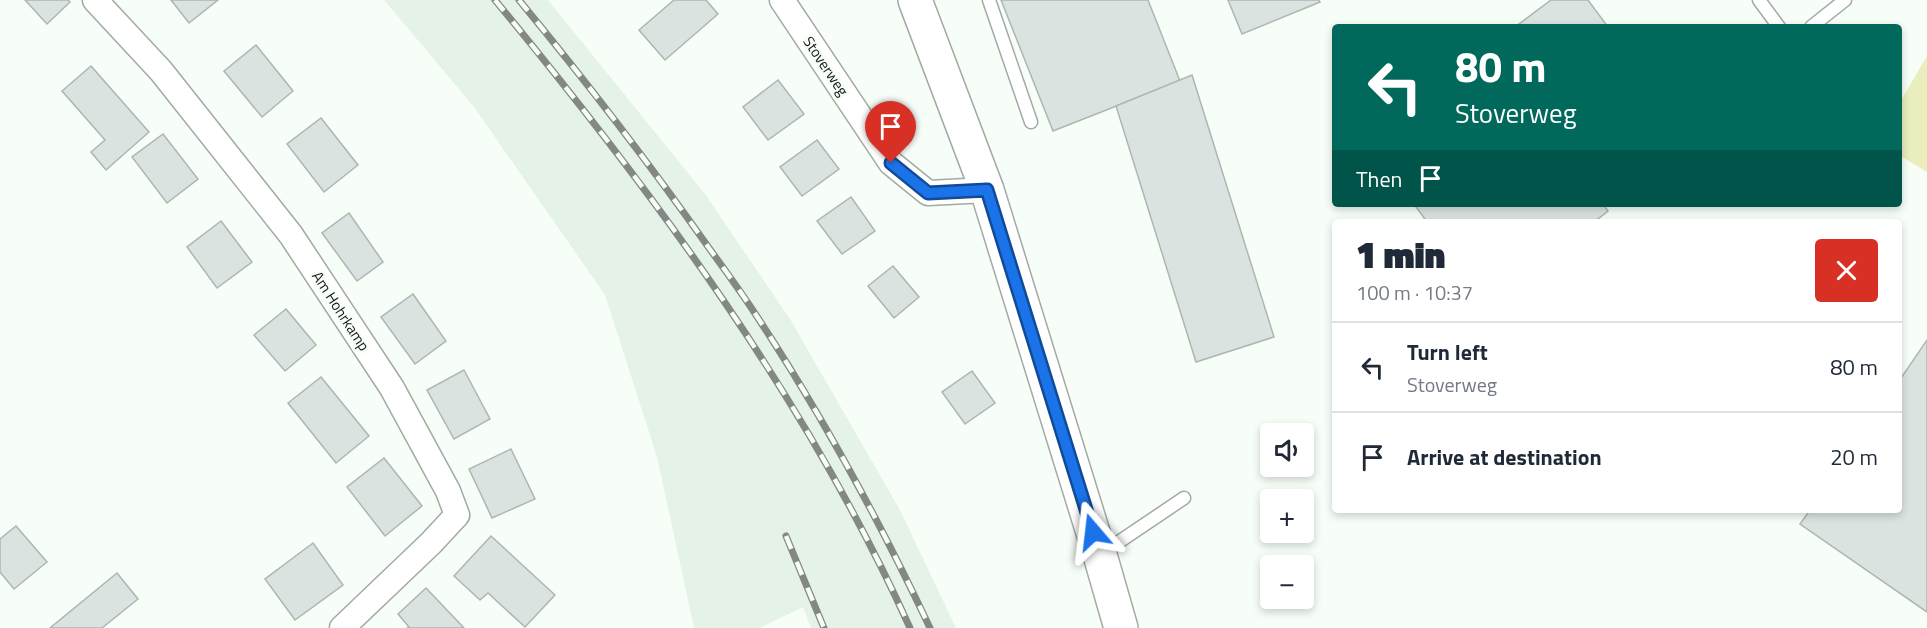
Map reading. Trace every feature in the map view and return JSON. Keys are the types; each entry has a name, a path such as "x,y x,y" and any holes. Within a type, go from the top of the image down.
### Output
{"street":[{"name":"Am Hohrkamp","path":"95,0 161,71 291,235 392,388 448,491 457,515 342,628"},
{"name":"Stoverweg","path":"782,0 891,163 928,193 987,190"},
{"path":"915,0 987,190 1121,628"}],"lane":[{"path":"989,0 1031,122"},
{"path":"1758,0 1777,24"},
{"path":"1815,24 1845,0"},
{"path":"1100,555 1184,498"}],"shaded area":[{"path":"384,0 548,0 705,194 790,319 900,510 956,628 811,628 803,607 760,628 694,628 657,457 605,295 474,107"}],"green space":[{"path":"1927,56 1927,172 1902,157 1902,99"}],"building":[{"path":"25,0 68,0 70,2 47,24"},
{"path":"171,0 218,0 189,23"},
{"path":"674,0 706,0 718,14 665,60 639,30"},
{"path":"1001,0 1148,0 1180,81 1053,131"},
{"path":"1228,0 1319,0 1320,2 1242,34"},
{"path":"1551,0 1588,0 1606,24 1519,24"},
{"path":"256,45 293,91 262,117 224,71"},
{"path":"91,66 149,132 106,170 91,152 105,140 62,91"},
{"path":"1192,75 1274,337 1196,362 1116,106"},
{"path":"778,80 804,114 768,140 743,107"},
{"path":"321,118 358,165 324,192 287,144"},
{"path":"163,134 198,179 167,203 132,157"},
{"path":"817,140 839,169 802,196 780,167"},
{"path":"851,197 875,231 842,254 817,221"},
{"path":"1416,207 1605,207 1608,211 1598,219 1425,219"},
{"path":"349,213 383,262 357,281 322,233"},
{"path":"221,221 252,262 217,288 187,247"},
{"path":"893,266 919,297 894,318 868,286"},
{"path":"413,294 446,341 415,364 381,317"},
{"path":"286,309 316,345 285,371 254,335"},
{"path":"1927,340 1927,612 1800,524 1808,513 1902,513 1902,377"},
{"path":"464,370 490,419 454,439 427,390"},
{"path":"972,371 995,403 965,424 942,392"},
{"path":"321,377 369,436 336,463 288,403"},
{"path":"511,449 535,499 492,518 469,469"},
{"path":"384,458 422,506 385,536 347,487"},
{"path":"16,526 47,562 14,589 0,572 0,539"},
{"path":"491,536 555,595 525,627 488,593 480,600 454,576"},
{"path":"313,543 343,585 295,620 265,579"},
{"path":"117,573 138,599 102,628 50,628"},
{"path":"426,588 464,628 407,628 409,627 398,614"}],"railway":[{"path":"495,0 612,147 724,300 824,460 869,543 910,628"},
{"path":"519,0 640,153 756,315 849,468 930,628"},
{"path":"786,536 824,628"}],"route":[{"path":"891,163 928,193 987,190 1093,532"}]}
